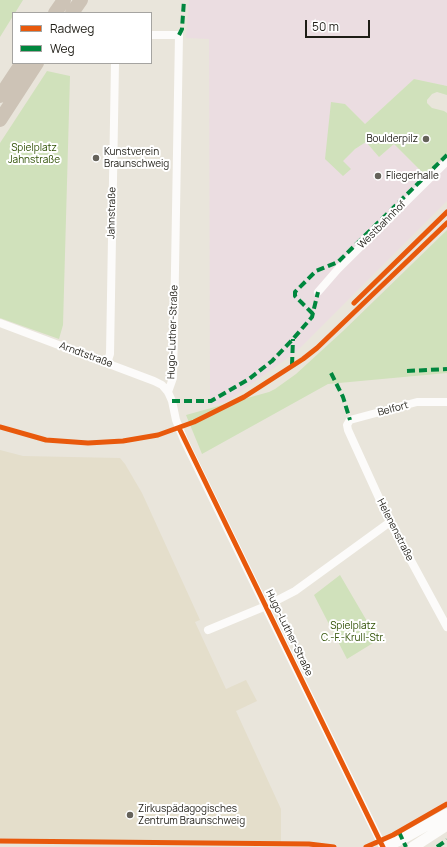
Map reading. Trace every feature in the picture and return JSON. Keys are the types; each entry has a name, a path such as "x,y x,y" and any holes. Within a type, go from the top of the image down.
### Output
{"highway":[{"path":"56,12 64,0"},
{"path":"73,12 80,0"},
{"path":"0,96 21,64"},
{"path":"0,120 37,64"}],"main road":[{"path":"384,847 402,839 447,814"},
{"path":"413,847 447,825"}],"street":[{"name":"Hugo-Luther-Straße","path":"152,35 179,35 173,378 168,392 172,401 173,411 179,428 384,847"},
{"name":"Jahnstraße","path":"107,363 110,354 115,64"},
{"name":"Westbahnhof","path":"318,292 338,268 447,161"},
{"name":"Arndtstraße","path":"0,323 154,381 162,385 168,392"},
{"name":"Belfort","path":"348,430 347,424 350,420 417,402 447,402"},
{"name":"Helenenstraße","path":"348,430 390,522 447,627"},
{"path":"266,606 302,587 390,522"},
{"name":"Hugo-Luther-Straße","path":"208,630 266,606"}],"shaded area":[{"path":"189,0 447,0 447,86 414,79 365,124 345,104 342,161 355,149 366,142 379,157 394,144 425,175 447,154 447,201 295,353 226,402 210,405 209,39 186,38"},
{"path":"0,450 23,456 120,458 125,464 142,493 200,620 195,622 226,689 246,680 257,701 236,711 281,809 281,844 0,838"}],"green space":[{"path":"0,0 23,0 16,12 12,12 12,18 0,37"},
{"name":"Spielplatz Jahnstraße","path":"47,71 70,76 63,325 59,339 0,318 0,143"},
{"path":"414,79 447,86 447,95 437,92 432,94 427,100 427,103 432,108 447,113 447,154 425,175 394,144 379,157 366,142 355,149 343,161 351,169 343,176 325,159 331,102 345,104 365,124"},
{"path":"447,230 447,373 328,384 202,454 186,415 275,389 296,374 343,331"},
{"name":"Spielplatz C.-F.-Krull-Str.","path":"340,575 378,640 347,659 314,595"}],"marked path":[{"path":"179,35 182,29 184,0"},
{"path":"313,314 295,296 295,292 316,271 338,262 447,155"},
{"path":"172,401 211,401 249,379 272,361 312,317 318,292"},
{"path":"292,365 293,339"},
{"path":"407,371 447,369"},
{"path":"331,373 343,397 350,420"},
{"path":"399,832 406,847"},
{"path":"437,847 447,840"}],"cycle path":[{"path":"354,303 447,212"},
{"path":"0,427 46,440 88,443 123,441 158,435 194,422 244,397 303,359 317,348 447,223"},
{"path":"179,428 383,847"},
{"path":"366,847 393,835 447,804"},
{"path":"0,841 309,844 334,847"}],"place":[{"name":"Boulderpilz","path":"426,139"},
{"name":"Kunstverein Braunschweig","path":"96,158"},
{"name":"Fliegerhalle","path":"378,176"},
{"name":"Zirkuspädagogisches Zentrum Braunschweig","path":"130,815"}]}
